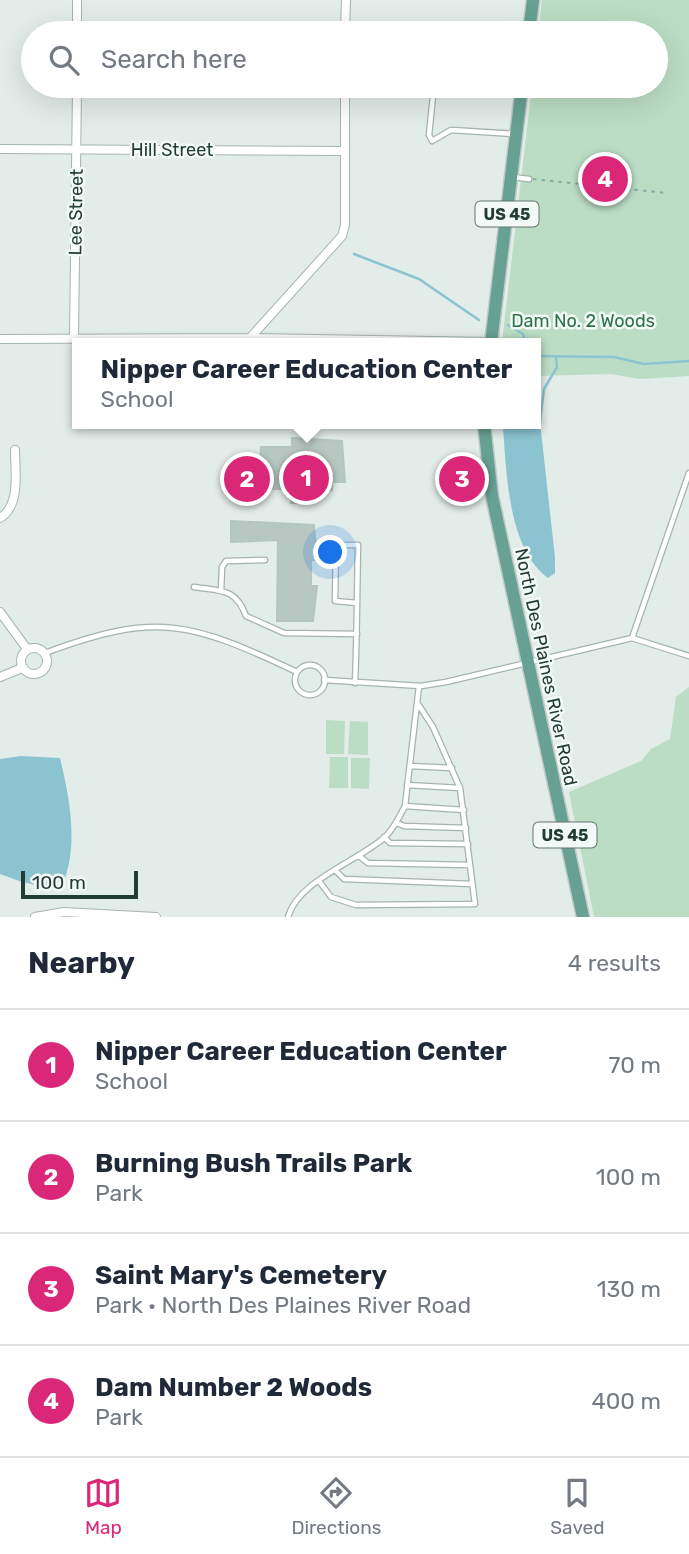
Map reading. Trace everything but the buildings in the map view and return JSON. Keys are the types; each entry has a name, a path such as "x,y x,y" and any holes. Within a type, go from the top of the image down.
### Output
{"main road":[{"path":"530,21 533,0"},
{"name":"US 45","path":"491,338 520,98"},
{"name":"North Des Plaines River Road","path":"485,429 492,496 526,664 583,917"}],"street":[{"path":"77,0 77,21"},
{"path":"345,21 346,0"},
{"name":"Lee Street","path":"74,338 77,98"},
{"path":"250,338 342,236 345,98"},
{"name":"Hill Street","path":"0,149 345,151"},
{"path":"0,339 72,339"},
{"path":"0,518 7,514 14,495 15,450"},
{"path":"0,612 27,649"},
{"path":"38,648 44,653 47,664 39,673 32,675 22,668 20,658 27,649 38,648"},
{"path":"0,677 22,668"},
{"path":"35,917 64,912 156,917"}],"lane":[{"path":"433,98 429,135 432,141 451,130 516,134"},
{"path":"511,177 529,179"},
{"path":"632,638 689,473"},
{"path":"355,683 357,634 358,545 336,545 335,601 357,603"},
{"path":"221,591 222,567 226,561 265,560"},
{"path":"194,587 221,591 240,600 246,616 277,631 357,634"},
{"path":"44,653 101,633 131,627 169,627 194,629 234,642 297,672"},
{"path":"324,680 419,686 632,638 689,656"},
{"path":"314,665 321,671 324,680 317,692 303,693 296,686 297,672 304,666 314,665"},
{"path":"288,917 299,895 359,856 397,823 405,806 419,686"},
{"path":"319,881 331,897 356,905 475,904 460,788 433,727 418,704"},
{"path":"410,766 452,768"},
{"path":"407,785 460,788"},
{"path":"405,806 464,810"},
{"path":"397,823 404,826 466,828"},
{"path":"384,837 390,843 468,845"},
{"path":"359,856 368,863 470,865"},
{"path":"336,871 344,879 472,884"}],"path":[{"path":"529,179 666,193"}],"green space":[{"name":"Dam No. 2 Woods","path":"542,0 689,0 689,376 640,379 611,374 541,376 541,338 502,338 531,98 668,98 668,21 539,21"},
{"path":"226,464 244,465 243,494 225,494"},
{"path":"689,687 689,917 594,917 569,792 641,761 651,749 670,739 676,697"},
{"path":"326,720 345,721 344,754 326,754"},
{"path":"350,721 368,722 368,755 348,754"},
{"path":"330,757 348,757 348,788 329,788"},
{"path":"351,758 370,758 369,789 351,788"}],"water":[{"path":"503,429 541,429 555,558 555,573 548,578 535,565 517,530 508,489"},
{"path":"21,756 60,758 72,833 65,878 57,882 33,884 0,874 0,759"}],"waterway":[{"path":"354,254 419,279 479,320"},
{"path":"508,325 523,334 524,338"},
{"path":"541,356 614,357 644,364 689,361"},
{"path":"541,414 544,389 557,367 556,357"}],"place":[{"name":"Dam Number 2 Woods","path":"605,179"},
{"name":"Nipper Career Education Center","path":"306,478"},
{"name":"Burning Bush Trails Park","path":"247,479"},
{"name":"Saint Mary's Cemetery","path":"462,479"}]}
